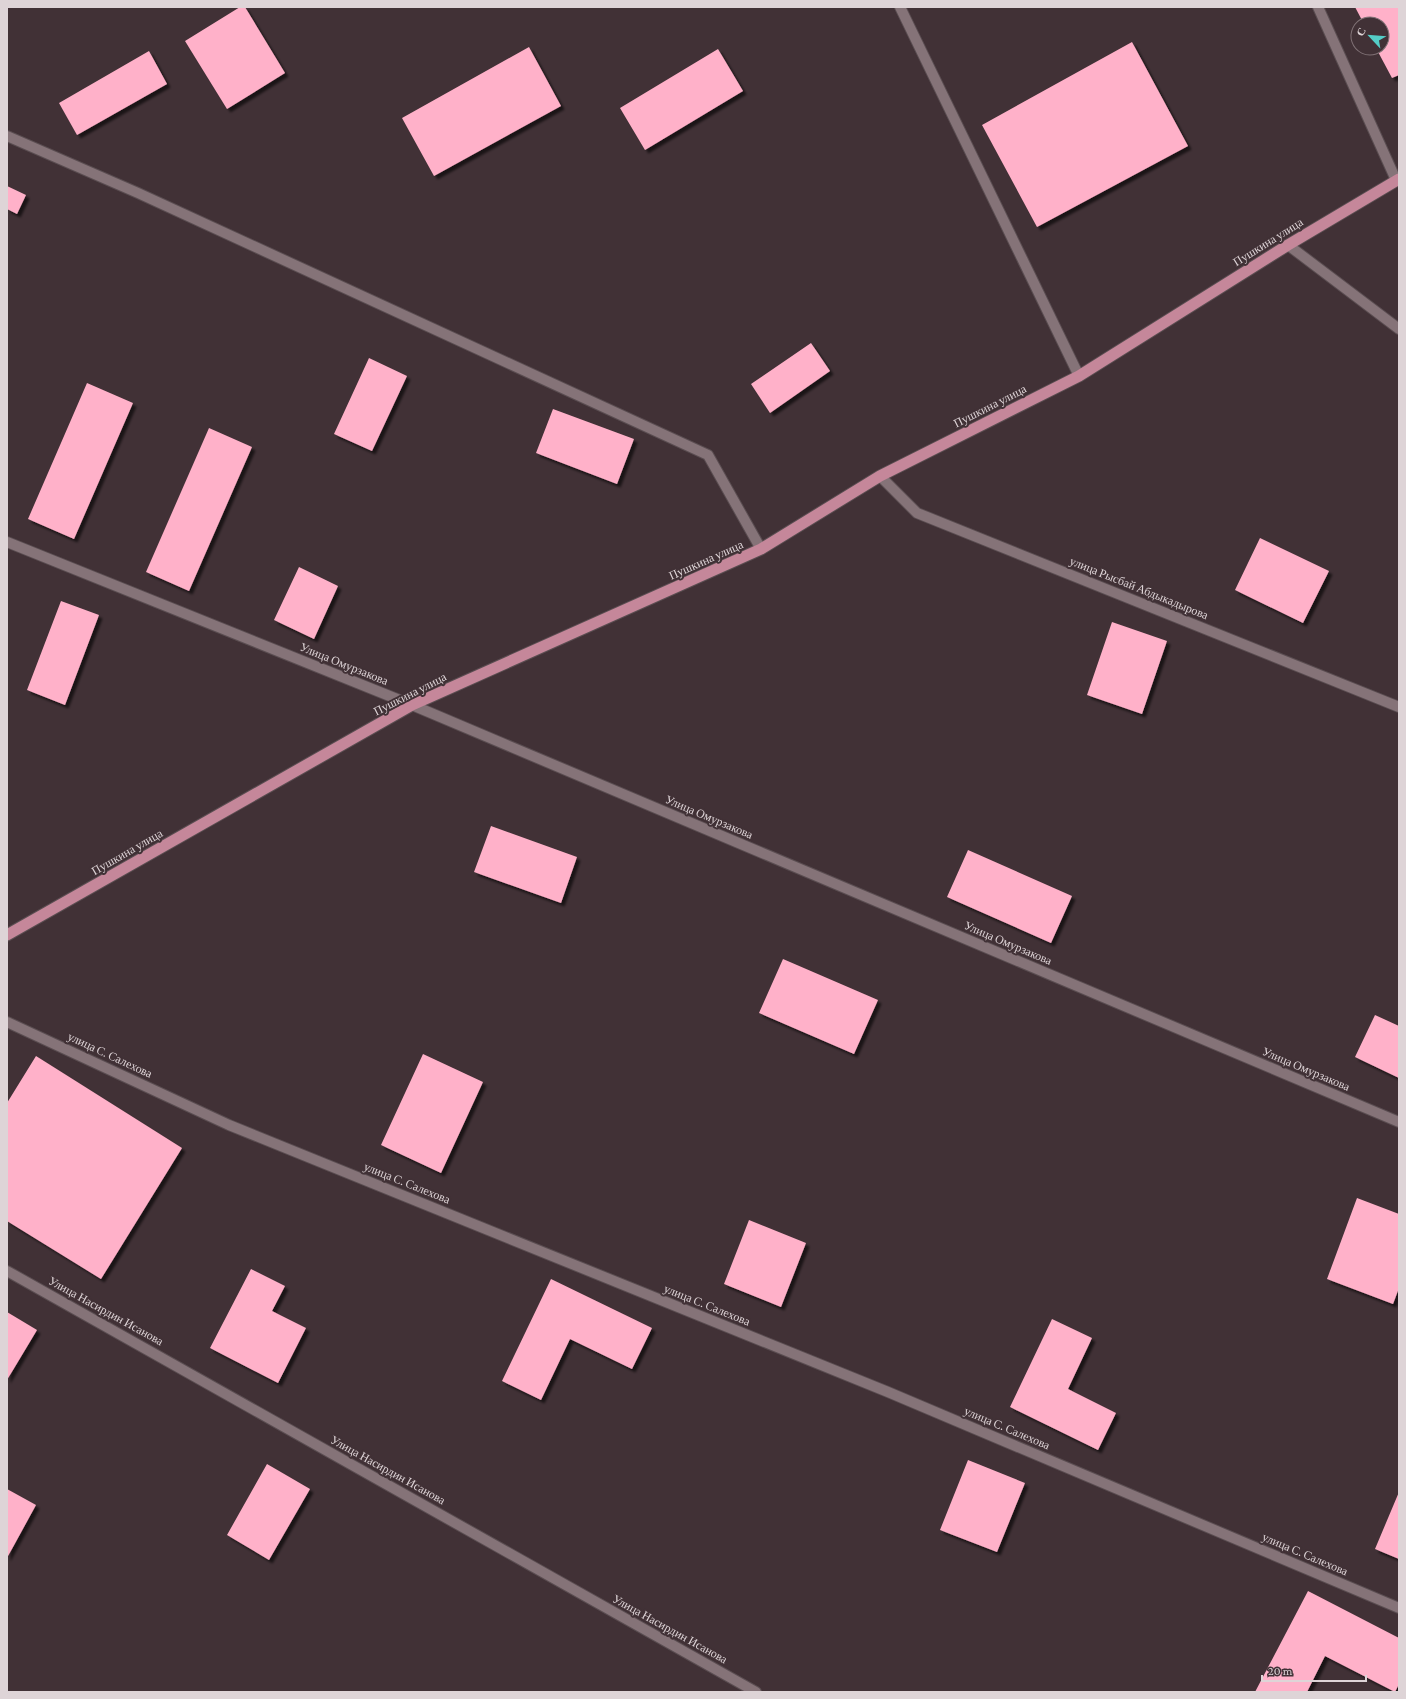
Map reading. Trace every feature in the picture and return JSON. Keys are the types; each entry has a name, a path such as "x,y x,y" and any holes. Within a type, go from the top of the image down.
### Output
{"highway":[{"name":"Пушкина улица","path":"7,935 412,705 761,549 880,476 1079,376 1288,245 1398,179"}],"street":[{"path":"900,7 1079,376"},
{"path":"1318,7 1398,179"},
{"path":"7,136 138,193 708,455 761,549"},
{"path":"1288,245 1399,329"},
{"name":"улица Рысбай Абдыкадырова","path":"880,476 917,513 1399,708"},
{"name":"Улица Омурзакова","path":"7,542 412,705 1399,1122"},
{"name":"улица С. Салехова","path":"7,1022 229,1125 888,1392 1399,1608"},
{"name":"Улица Насирдин Исанова","path":"7,1271 756,1692"}],"building":[{"path":"240,7 245,7 285,73 227,109 185,41"},
{"path":"1355,7 1399,7 1399,75 1392,78 1380,56 1390,56 1390,16 1360,16"},
{"path":"1132,42 1188,146 1037,227 982,125"},
{"path":"529,47 561,106 434,176 402,118"},
{"path":"718,49 743,91 645,150 620,108"},
{"path":"149,51 167,84 77,135 59,103"},
{"path":"7,186 26,195 17,214 7,209"},
{"path":"811,343 830,371 770,413 751,384"},
{"path":"369,358 407,376 372,451 334,434"},
{"path":"87,383 133,403 74,539 28,519"},
{"path":"553,409 634,439 617,484 536,453"},
{"path":"209,428 252,447 189,591 146,572"},
{"path":"1260,538 1329,571 1303,623 1235,590"},
{"path":"299,567 338,586 314,639 274,620"},
{"path":"61,601 99,615 65,705 27,690"},
{"path":"1112,622 1167,641 1142,714 1087,695"},
{"path":"491,826 577,857 561,903 474,872"},
{"path":"968,850 1072,896 1051,943 947,897"},
{"path":"783,959 878,1000 854,1054 759,1013"},
{"path":"1375,1015 1399,1026 1399,1078 1355,1057"},
{"path":"423,1054 483,1082 441,1173 381,1145"},
{"path":"36,1056 182,1148 101,1279 7,1221 7,1103"},
{"path":"1357,1198 1399,1214 1399,1288 1393,1304 1327,1279"},
{"path":"749,1220 806,1243 781,1307 724,1284"},
{"path":"251,1269 285,1286 272,1311 306,1328 278,1383 210,1348"},
{"path":"551,1279 652,1328 632,1369 570,1339 541,1400 502,1381"},
{"path":"7,1312 37,1330 7,1380"},
{"path":"1052,1319 1092,1338 1068,1389 1116,1413 1098,1450 1010,1407"},
{"path":"968,1460 1025,1483 997,1552 940,1530"},
{"path":"267,1464 310,1489 269,1560 227,1535"},
{"path":"7,1489 36,1505 7,1558"},
{"path":"1399,1492 1399,1559 1375,1549"},
{"path":"1308,1591 1399,1638 1399,1684 1395,1692 1325,1656 1307,1692 1255,1692"}]}
